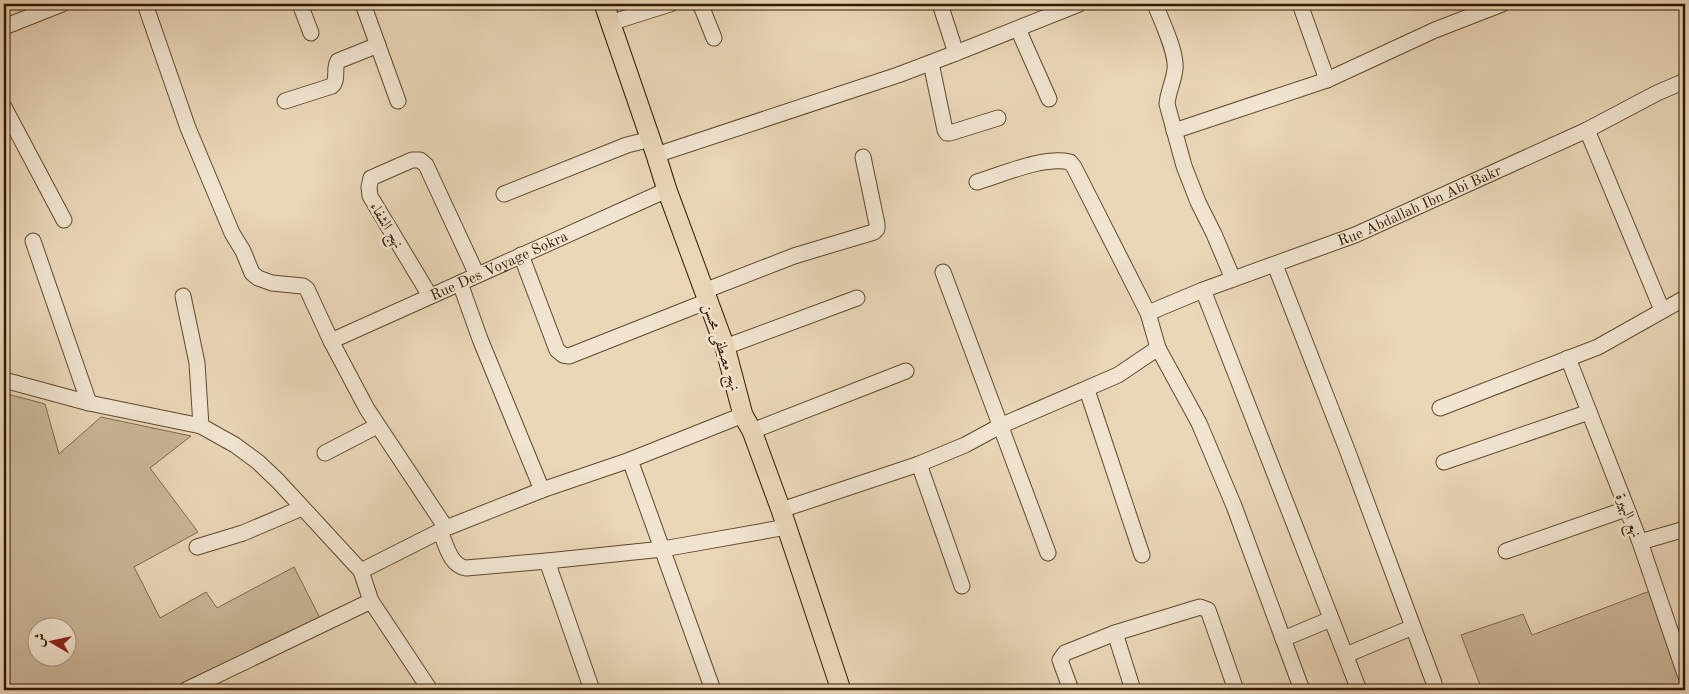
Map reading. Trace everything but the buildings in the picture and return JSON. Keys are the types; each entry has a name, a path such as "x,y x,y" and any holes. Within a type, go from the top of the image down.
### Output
{"main road":[{"name":"نهج مصطفى محسن","path":"604,4 667,190 725,347 747,423 784,519 841,690"}],"street":[{"path":"4,26 62,4"},
{"path":"145,4 188,128 232,233 252,273 272,284 303,286 307,289 377,426 443,530 454,563 460,567 547,561 663,549 784,519 965,445 1000,426 1087,390 1118,375 1158,348"},
{"path":"300,4 311,33"},
{"path":"363,4 398,101"},
{"path":"610,23 670,4"},
{"path":"698,4 702,8 714,38"},
{"path":"940,4 956,54"},
{"path":"504,194 627,145 654,147 846,92 956,54 1079,4"},
{"path":"1155,4 1175,58 1175,72 1167,104 1174,131 1184,166 1198,202 1233,279"},
{"path":"1300,4 1328,80"},
{"path":"1174,131 1328,80 1427,33 1502,4"},
{"path":"1018,29 1049,99"},
{"path":"285,101 332,86 335,83 336,64 338,61 378,45"},
{"path":"931,63 947,133 998,118"},
{"name":"Rue Abdallah Ibn Abi Bakr","path":"1148,313 1202,290 1355,235 1587,130 1658,93 1685,82"},
{"path":"4,107 64,220"},
{"path":"1587,130 1662,310"},
{"path":"521,255 557,350 563,355 569,356 794,256 874,232 877,229 877,224 863,157"},
{"name":"نهج الشفاء","path":"430,296 370,196 371,178 412,160 420,160 426,165 477,275"},
{"path":"977,182 1057,160 1070,162 1074,167 1148,313 1158,348 1199,423 1234,506 1302,690"},
{"name":"Rue Des Voyage Sokra","path":"332,341 667,190"},
{"path":"33,241 89,403"},
{"path":"1275,265 1346,446 1434,683"},
{"path":"943,272 1048,554"},
{"path":"460,283 480,339 542,490"},
{"path":"1202,290 1359,690"},
{"path":"183,296 197,363 201,426"},
{"path":"725,347 857,298"},
{"path":"1440,408 1598,346 1685,298"},
{"name":"نهع البهيرة","path":"1568,358 1640,542 1685,674"},
{"path":"361,571 443,530 542,490 906,371"},
{"path":"4,380 89,403 201,426 235,445 278,480 361,571 371,601 430,690"},
{"path":"1087,390 1142,555"},
{"path":"1444,462 1589,412"},
{"path":"326,452 377,426"},
{"path":"630,460 713,690"},
{"path":"920,464 962,586"},
{"path":"197,547 243,533 302,508"},
{"path":"1506,551 1626,509"},
{"path":"1640,542 1685,528"},
{"path":"547,561 592,690"},
{"path":"186,690 371,601"},
{"path":"1070,690 1060,660 1065,653 1115,633 1200,607 1208,610 1236,690"},
{"path":"1283,639 1332,619"},
{"path":"1346,655 1413,627"},
{"path":"1115,633 1133,690"}],"shaded area":[{"path":"4,393 45,404 59,454 101,417 191,436 150,468 198,532 134,567 160,618 206,592 217,608 294,567 320,618 172,690 4,690"},
{"path":"1650,591 1683,689 1482,690 1461,635 1523,614 1532,635"}]}
